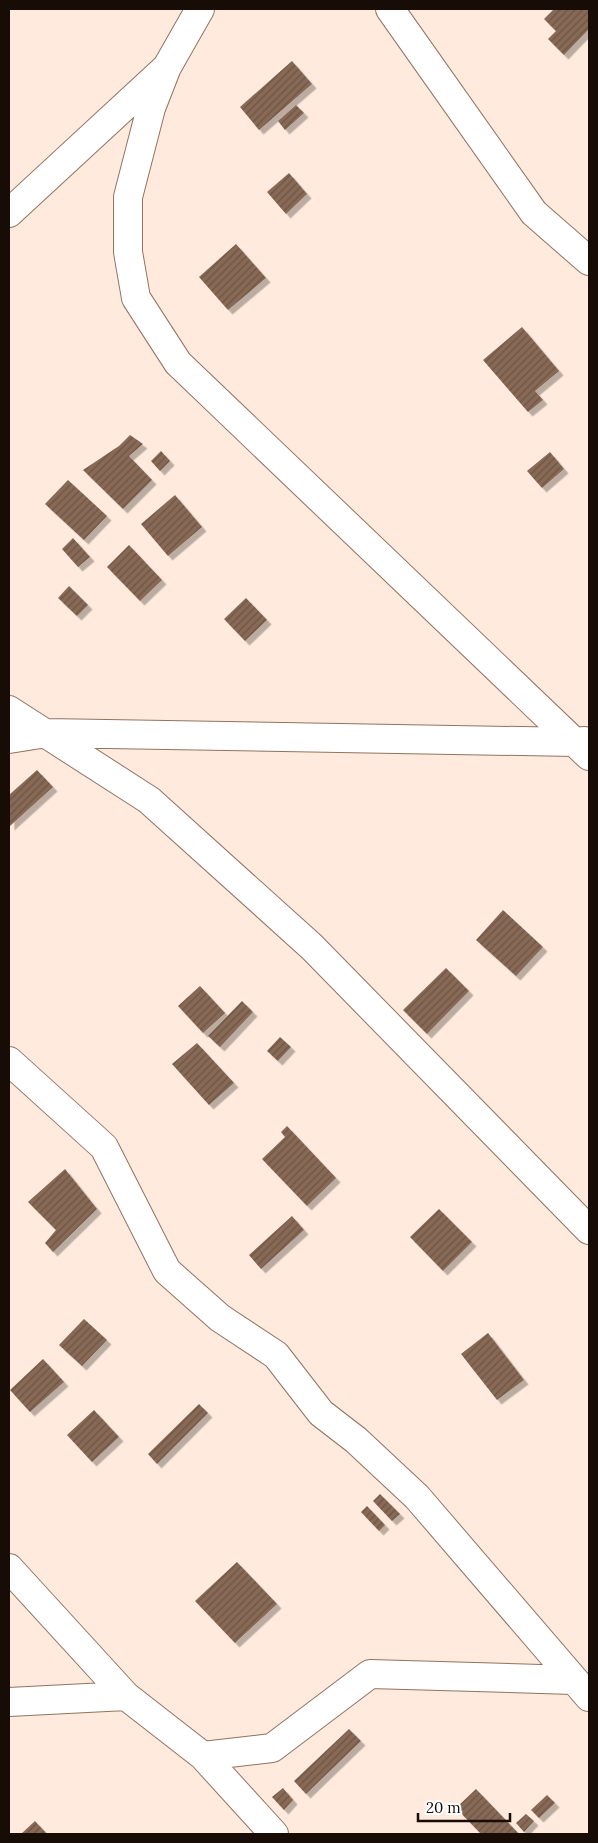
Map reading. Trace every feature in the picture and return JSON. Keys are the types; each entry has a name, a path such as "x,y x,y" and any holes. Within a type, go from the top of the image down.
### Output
{"street":[{"path":"200,9 167,67 151,108 128,197 128,252 136,298 178,363 585,746"},
{"path":"390,9 534,213 589,261"},
{"path":"9,213 167,67"},
{"path":"9,710 149,800 312,947 589,1230"},
{"path":"9,739 47,733 585,746"},
{"path":"9,1061 104,1147 167,1271 220,1318 276,1355 321,1413 356,1440 417,1497 582,1689"},
{"path":"9,1568 126,1696 203,1756 274,1834"},
{"path":"203,1756 272,1748 370,1674 582,1689"},
{"path":"9,1702 126,1696"}],"building":[{"path":"554,9 589,9 589,29 564,55 548,39 556,31 544,19"},
{"path":"292,61 312,84 259,130 240,107"},
{"path":"296,105 304,113 285,130 278,121"},
{"path":"289,173 307,194 286,214 267,192"},
{"path":"236,244 266,278 228,310 199,277"},
{"path":"522,327 559,371 535,391 543,400 528,412 483,360"},
{"path":"130,435 143,444 129,456 152,480 123,509 83,470 119,446"},
{"path":"161,451 170,461 160,471 151,461"},
{"path":"550,452 564,469 542,488 527,471"},
{"path":"68,480 107,516 84,540 45,504"},
{"path":"175,495 202,527 168,556 141,524"},
{"path":"73,538 90,557 78,567 62,549"},
{"path":"129,545 162,580 140,601 107,567"},
{"path":"69,586 88,605 77,616 58,598"},
{"path":"246,598 267,620 245,641 224,619"},
{"path":"37,770 53,787 10,826 9,795"},
{"path":"503,910 543,947 516,976 476,940"},
{"path":"446,968 469,991 427,1034 403,1010"},
{"path":"200,986 225,1013 203,1033 178,1006"},
{"path":"242,1001 253,1012 220,1047 208,1036"},
{"path":"280,1037 291,1047 278,1061 267,1051"},
{"path":"197,1043 234,1083 209,1105 172,1064"},
{"path":"287,1126 336,1178 307,1206 262,1159 285,1137 281,1132"},
{"path":"65,1169 97,1209 53,1252 45,1243 56,1230 28,1202"},
{"path":"439,1209 472,1242 443,1271 410,1237"},
{"path":"292,1216 304,1230 261,1269 249,1255"},
{"path":"84,1319 107,1340 82,1366 59,1345"},
{"path":"488,1333 524,1380 497,1400 461,1354"},
{"path":"43,1359 64,1382 30,1412 10,1390"},
{"path":"199,1404 208,1413 157,1464 148,1454"},
{"path":"94,1410 119,1437 92,1462 67,1435"},
{"path":"380,1494 400,1514 392,1521 373,1501"},
{"path":"367,1506 385,1525 379,1531 361,1512"},
{"path":"237,1562 277,1604 235,1643 195,1601"},
{"path":"349,1729 361,1741 306,1794 294,1781"},
{"path":"283,1788 293,1800 284,1810 272,1797"},
{"path":"476,1789 519,1834 481,1834 456,1808"},
{"path":"547,1795 555,1803 539,1818 531,1810"},
{"path":"526,1814 534,1821 524,1832 516,1823"},
{"path":"35,1821 47,1834 21,1834"}]}
